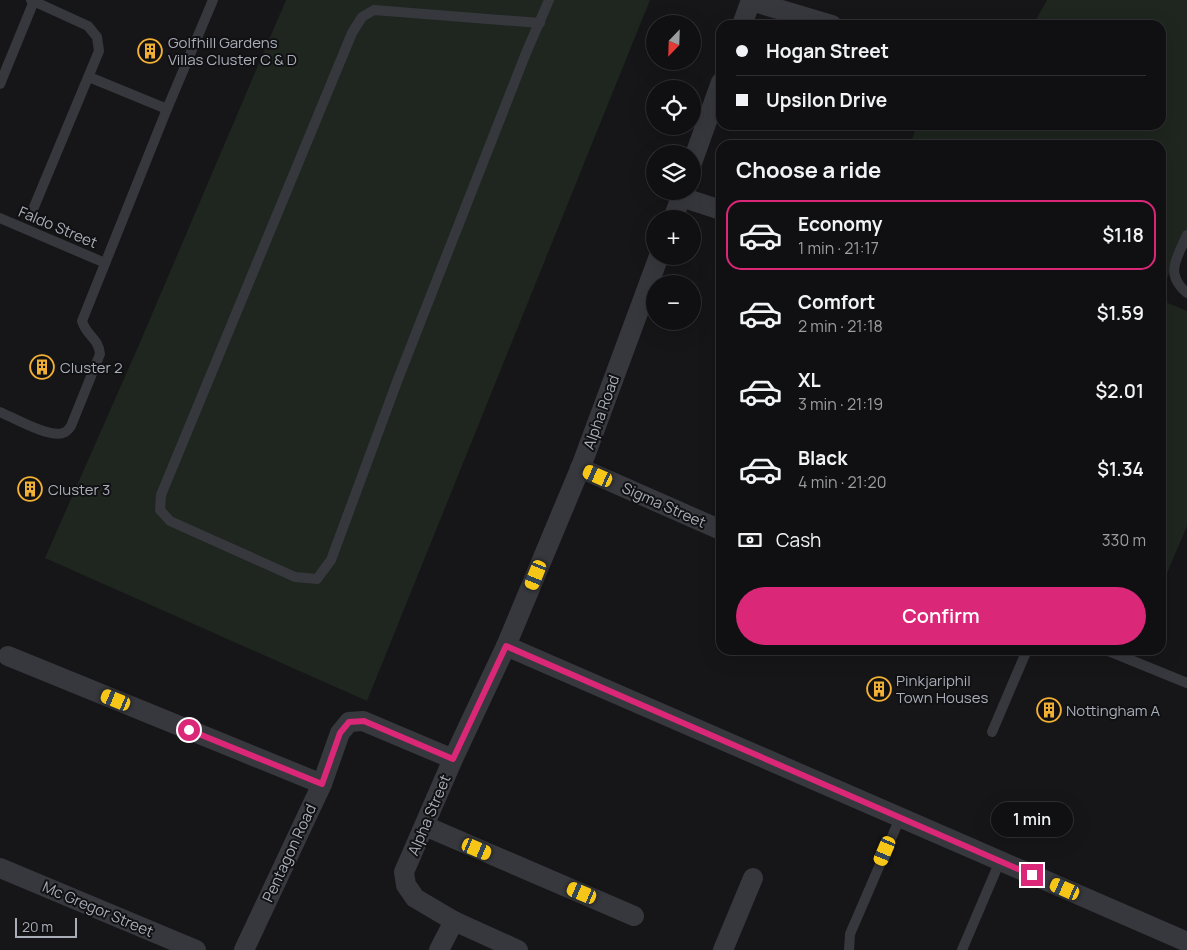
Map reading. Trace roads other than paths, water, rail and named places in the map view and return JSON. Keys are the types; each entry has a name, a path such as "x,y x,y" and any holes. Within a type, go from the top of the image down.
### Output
{"street":[{"path":"744,20 751,1 815,20"},
{"path":"698,145 716,96"},
{"path":"697,200 716,208"},
{"name":"Alpha Road","path":"453,759 506,646 580,468 656,265"},
{"name":"Sigma Street","path":"580,468 716,528"},
{"path":"506,646 1187,942"},
{"path":"8,656 322,784"},
{"name":"Pentagon Road","path":"244,950 322,784 340,733 349,722 364,721 453,759"},
{"name":"Alpha Street","path":"453,759 404,872 406,885 415,898 454,921"},
{"path":"425,826 634,916"},
{"name":"Mc Gregor Street","path":"0,868 196,950"},
{"path":"723,950 753,878"},
{"path":"439,950 454,921 518,950"}],"lane":[{"path":"0,412 51,434 61,434 71,426 100,354 99,344 85,330 82,320 213,0"},
{"path":"540,23 374,10 362,17 352,33 162,495 160,510 170,521 295,577 317,579 331,560 398,379 526,53 540,23 549,0"},
{"path":"0,84 33,1 88,26 97,37 99,51 34,207"},
{"path":"89,77 167,109"},
{"name":"Faldo Street","path":"0,218 105,263"},
{"path":"1187,236 1173,268 1176,280 1187,293"},
{"path":"992,732 1024,655"},
{"path":"1120,655 1186,679"},
{"path":"849,950 850,934 900,818"},
{"path":"962,950 1000,861"}],"place":[{"name":"Golfhill Gardens Villas Cluster C & D","path":"150,51"},
{"name":"Cluster 2","path":"42,367"},
{"name":"Cluster 3","path":"30,489"},
{"name":"Pinkjariphil Town Houses","path":"879,689"},
{"name":"Nottingham A","path":"1049,710"}]}
